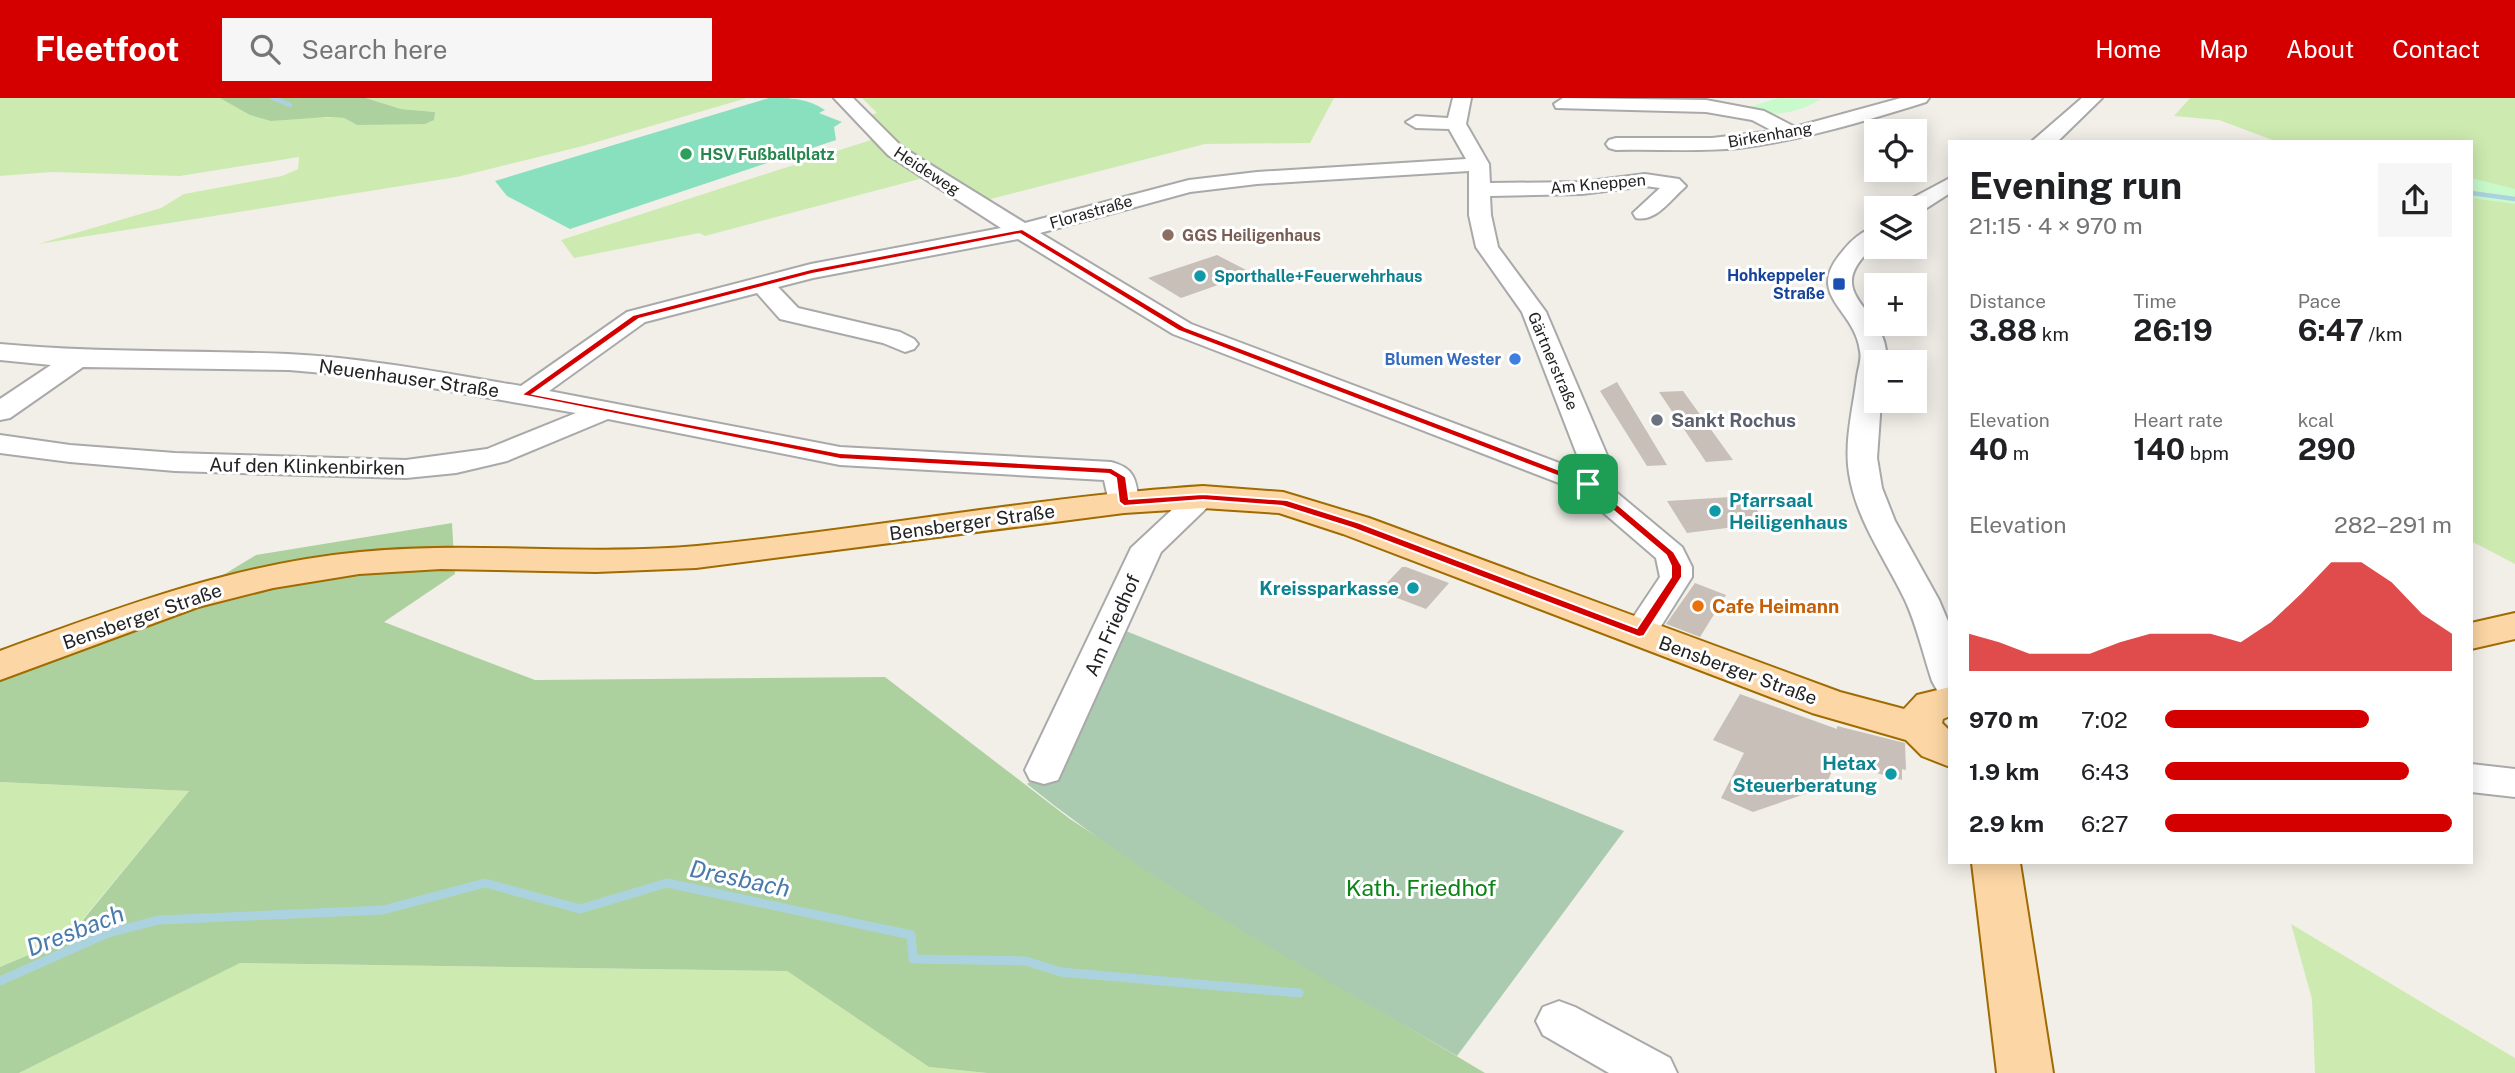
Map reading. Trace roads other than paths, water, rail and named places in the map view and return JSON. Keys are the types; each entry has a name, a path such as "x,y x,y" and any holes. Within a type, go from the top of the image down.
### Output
{"main road":[{"name":"Bensberger Straße","path":"0,666 185,598 273,576 359,563 441,558 596,561 696,557 1124,502 1203,497 1283,503 1356,526 1827,703 1940,727"},
{"path":"2473,636 2515,626"},
{"path":"1996,864 2025,1073"}],"street":[{"name":"Heideweg","path":"843,98 895,151 1182,329 1588,484 1671,554 1676,566 1676,577 1639,634"},
{"path":"1462,98 1456,124 1479,164"},
{"name":"Birkenhang","path":"1616,144 1713,144 1791,132 1865,116 1920,98"},
{"path":"2045,140 2093,98"},
{"path":"1563,104 1706,106 1757,116 1791,132"},
{"path":"1416,122 1456,124"},
{"name":"Florastraße","path":"526,395 636,317 811,271 1022,231 1189,186 1257,178 1479,164"},
{"name":"Gärtnerstraße","path":"1479,164 1479,190 1487,247 1534,312 1590,451 1593,473 1588,484"},
{"name":"Am Kneppen","path":"1479,190 1582,188 1645,180 1672,183 1675,186 1644,213"},
{"path":"1927,198 1948,185"},
{"path":"1864,242 1851,251 1843,262 1839,284 1841,293 1866,331 1874,350 1863,468 1872,506 1923,601 1948,675"},
{"path":"762,284 789,314 891,337 905,344"},
{"name":"Neuenhauser Straße","path":"0,352 78,359 289,362 369,369 526,395 840,456 1111,471 1121,477 1124,502"},
{"path":"0,412 78,359"},
{"name":"Auf den Klinkenbirken","path":"0,444 60,454 147,461 393,470 447,466 484,458 518,448 604,411"},
{"name":"Am Friedhof","path":"1044,770 1147,548 1203,497"},
{"path":"2473,778 2515,783"},
{"path":"1559,1021 1653,1073"}],"waterway":[{"path":"273,98 290,105"},
{"path":"2473,193 2515,199"},
{"name":"Dresbach","path":"0,981 108,933 159,920 383,910 485,883 580,909 667,883 911,935 913,959 1026,961 1061,972 1299,993"}],"place":[{"name":"HSV Fußballplatz","path":"686,154"},
{"name":"GGS Heiligenhaus","path":"1168,235"},
{"name":"Sporthalle+Feuerwehrhaus","path":"1200,276"},
{"name":"Hohkeppeler Straße","path":"1839,284"},
{"name":"Blumen Wester","path":"1515,359"},
{"name":"Sankt Rochus","path":"1657,420"},
{"name":"Pfarrsaal Heiligenhaus","path":"1715,511"},
{"name":"Kreissparkasse","path":"1413,588"},
{"name":"Cafe Heimann","path":"1698,606"},
{"name":"Hetax Steuerberatung","path":"1891,774"}],"park label":[{"name":"Kath. Friedhof","path":"1421,887"}]}
